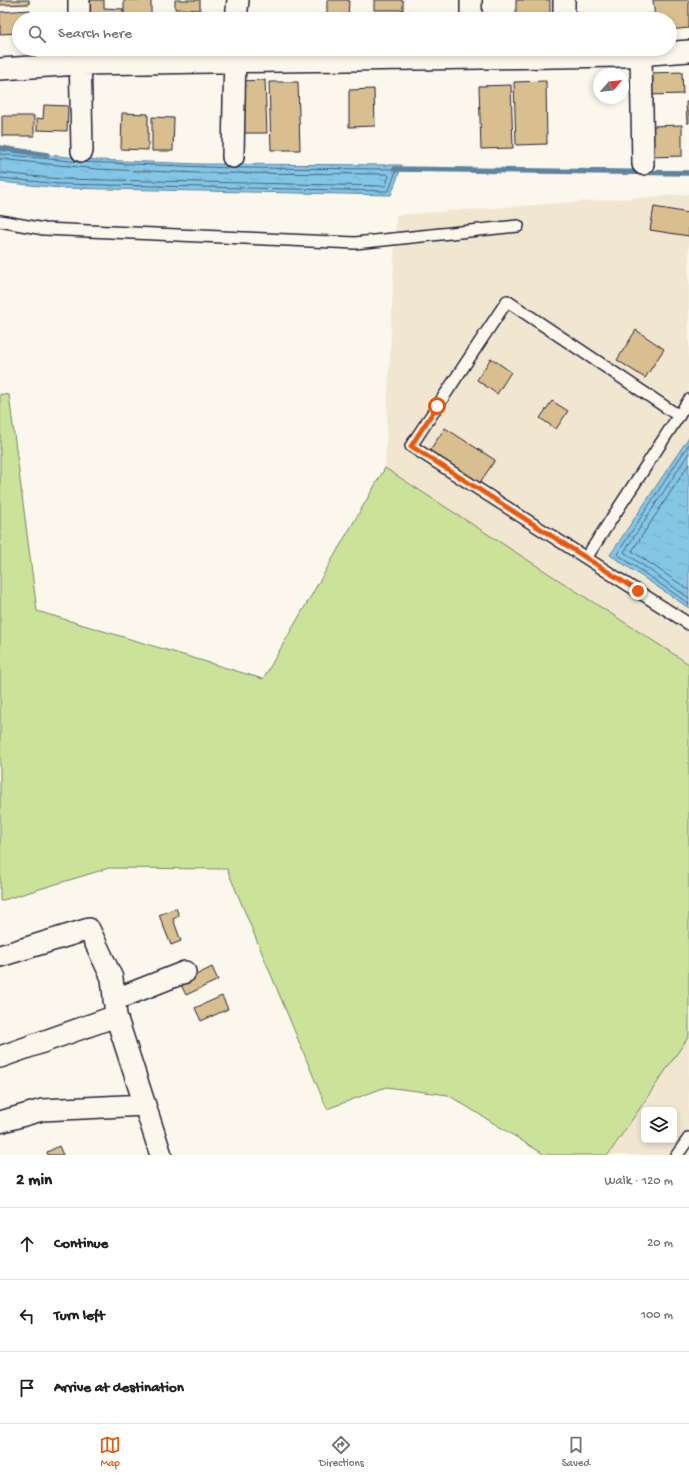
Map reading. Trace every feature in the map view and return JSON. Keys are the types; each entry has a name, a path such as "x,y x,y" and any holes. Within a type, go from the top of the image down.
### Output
{"street":[{"path":"79,0 79,12"},
{"path":"237,12 238,0"},
{"path":"471,0 471,12"},
{"path":"564,0 564,12"},
{"path":"677,52 689,51"},
{"path":"0,69 80,57 234,56 233,157"},
{"path":"642,56 644,164"},
{"path":"80,57 82,151"},
{"path":"0,956 90,929 112,978 115,1008 160,1155"},
{"path":"0,1057 115,1008 185,972"},
{"path":"0,1122 42,1110 145,1106"}],"lane":[{"path":"0,220 44,229 355,243 518,226"},
{"path":"679,416 507,302 411,446 689,624"},
{"path":"586,558 689,400"},
{"path":"678,1155 689,1138"}],"shaded area":[{"path":"689,194 689,664 385,468 396,215"},
{"path":"689,1036 689,1155 608,1155"}],"green space":[{"path":"0,394 9,395 37,611 263,679 385,468 689,664 689,1036 608,1155 545,1155 448,1095 386,1087 327,1109 227,869 109,868 0,901"}],"water":[{"path":"0,150 98,160 198,164 402,165 391,195 60,188 0,182"},
{"path":"689,437 689,608 610,555"}],"building":[{"path":"0,0 29,0 29,4 0,5"},
{"path":"89,0 104,0 104,8 123,9 123,12 88,12"},
{"path":"124,0 151,0 151,12 124,12"},
{"path":"175,0 200,0 200,10 175,9"},
{"path":"327,0 349,0 348,12 327,12"},
{"path":"374,0 403,0 403,10 374,10"},
{"path":"516,0 550,0 550,12 516,12"},
{"path":"653,0 689,0 689,28 677,29 677,12 654,12"},
{"path":"30,10 30,12 12,12 12,33 0,34 0,12"},
{"path":"682,72 683,94 649,95 649,73"},
{"path":"265,80 267,133 242,133 240,81"},
{"path":"546,81 547,144 516,145 514,82"},
{"path":"269,82 298,82 300,150 271,150"},
{"path":"511,85 513,148 481,149 479,86"},
{"path":"374,89 375,126 349,127 349,90"},
{"path":"686,102 689,102 689,123 687,123"},
{"path":"44,105 68,106 67,131 37,130 37,118 43,119"},
{"path":"122,113 148,114 148,150 121,149"},
{"path":"2,116 34,116 34,136 2,136"},
{"path":"152,117 174,118 173,151 152,151"},
{"path":"682,125 682,156 651,157 650,126"},
{"path":"654,207 689,213 689,236 650,230"},
{"path":"636,330 664,349 645,378 617,360"},
{"path":"491,358 511,372 497,394 477,380"},
{"path":"552,401 568,411 556,429 540,418"},
{"path":"445,428 495,460 477,487 427,454"},
{"path":"176,908 179,916 173,919 181,941 171,945 159,915"},
{"path":"212,967 218,980 186,995 180,983"},
{"path":"222,996 228,1009 201,1021 195,1008"},
{"path":"59,1146 63,1155 48,1155 47,1152"}],"waterway":[{"path":"0,148 47,155"},
{"path":"395,169 689,173"}],"route":[{"path":"437,406 411,446 638,591"}]}
